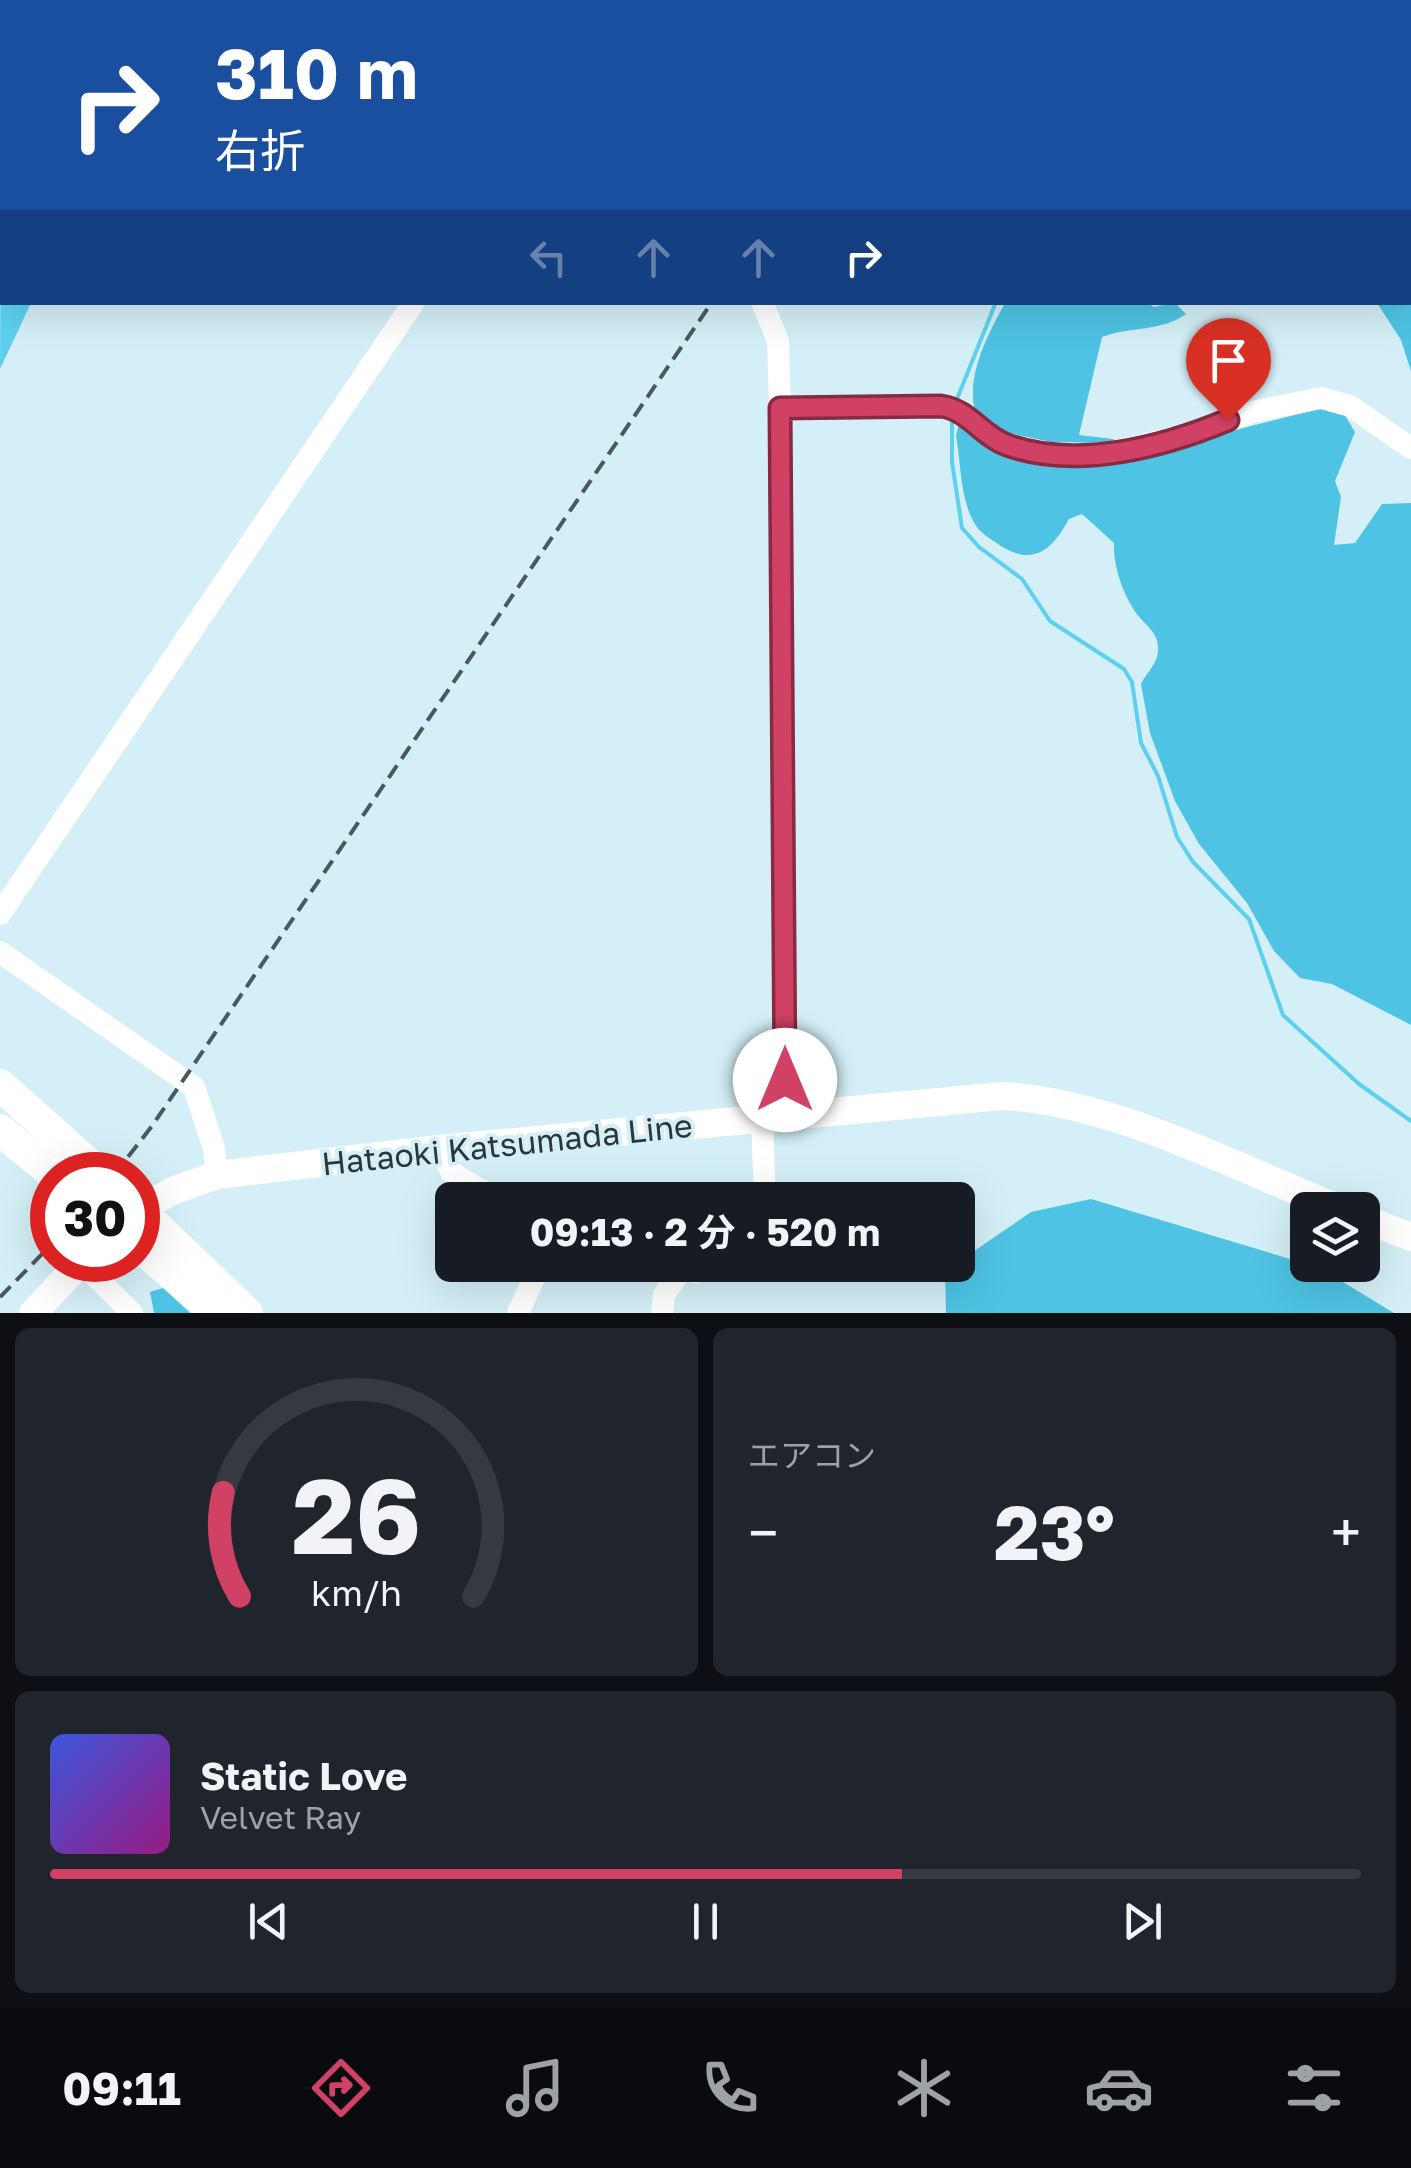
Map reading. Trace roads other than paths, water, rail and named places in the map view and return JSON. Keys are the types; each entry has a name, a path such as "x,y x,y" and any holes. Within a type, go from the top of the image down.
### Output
{"highway":[{"path":"5,1086 76,1152"},
{"path":"0,1130 30,1155"},
{"path":"160,1242 248,1313"},
{"path":"160,1248 217,1313"}],"main road":[{"name":"Hataoki Katsumada Line","path":"160,1206 172,1191 217,1175 439,1149 1002,1096 1051,1098 1296,1192"},
{"path":"1380,1225 1411,1236"},
{"path":"33,1313 62,1282"}],"street":[{"path":"0,914 412,305"},
{"path":"763,305 778,341 780,408 774,1118 767,1182"},
{"path":"780,408 941,406 959,410 1013,446 1103,454 1202,431 1252,412 1321,398 1350,406 1411,448"},
{"path":"0,952 194,1088 214,1149 217,1175"},
{"path":"439,1149 452,1174 466,1182"},
{"path":"102,1282 132,1313"},
{"path":"518,1313 532,1282"},
{"path":"662,1313 664,1295 673,1282"}],"waterway":[{"path":"957,399 995,305"},
{"path":"952,418 952,462 962,528 979,547 1022,579 1050,621 1124,669 1132,682 1141,743 1158,776 1177,837 1193,862 1249,919 1283,1015 1359,1084 1411,1121"}],"railway":[{"path":"132,1152 710,305"},
{"path":"0,1297 30,1266"}]}
